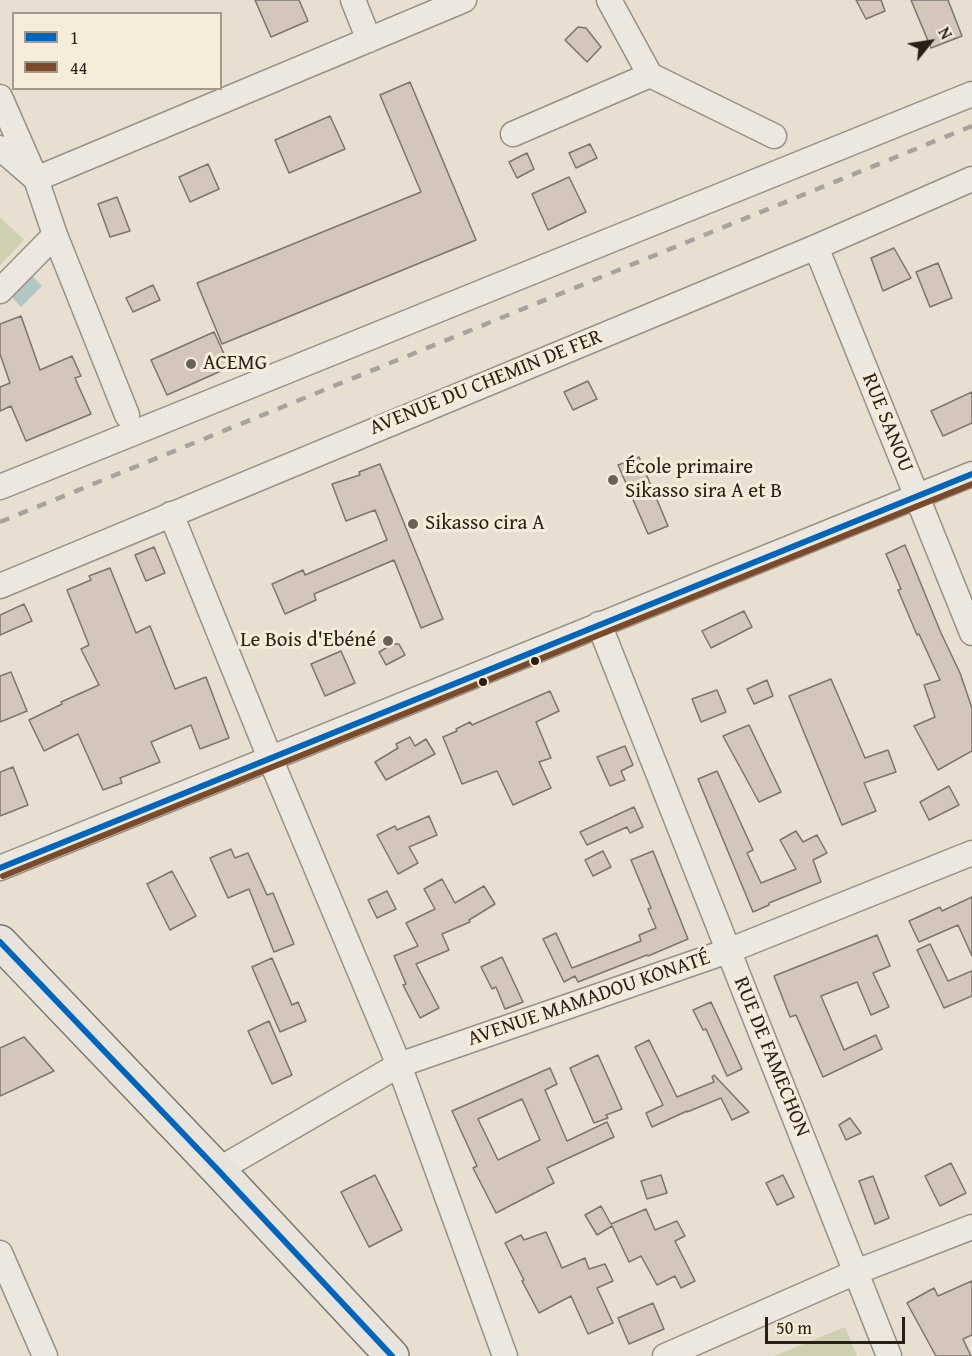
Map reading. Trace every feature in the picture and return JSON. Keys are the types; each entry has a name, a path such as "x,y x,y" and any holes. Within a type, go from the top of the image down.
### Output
{"highway":[{"path":"0,942 219,1170 392,1356"}],"street":[{"path":"352,0 369,40"},
{"path":"36,179 464,0"},
{"path":"609,0 650,75 774,136"},
{"path":"513,134 650,75"},
{"path":"0,487 972,94"},
{"path":"0,96 36,179 55,235 127,415"},
{"path":"0,148 36,179"},
{"name":"AVENUE DU CHEMIN DE FER","path":"0,586 816,247 972,179"},
{"path":"0,291 55,235"},
{"name":"RUE SANOU","path":"816,247 972,633"},
{"path":"0,868 972,474"},
{"path":"171,514 270,758 399,1065 505,1356"},
{"name":"RUE DE FAMECHON","path":"599,624 889,1356"},
{"name":"AVENUE MAMADOU KONATÉ","path":"219,1170 399,1065 728,951 972,853"},
{"path":"665,1356 856,1272 972,1227"},
{"path":"0,1253 45,1356"}],"green space":[{"path":"0,217 24,240 0,265"},
{"path":"845,1327 857,1356 774,1356"}],"shaded area":[{"path":"32,276 42,286 21,307 11,296"}],"building":[{"path":"255,0 299,0 308,21 271,37"},
{"path":"856,0 881,0 885,11 866,19"},
{"path":"911,0 948,0 962,36 931,48"},
{"path":"578,27 586,28 601,47 587,62 565,40"},
{"path":"410,82 476,240 222,344 197,283 421,192 380,95"},
{"path":"330,116 345,149 289,173 275,140"},
{"path":"590,144 597,158 576,168 569,153"},
{"path":"527,153 534,169 517,178 509,162"},
{"path":"208,164 219,189 190,202 179,177"},
{"path":"569,177 586,212 548,230 532,194"},
{"path":"117,197 130,231 110,237 98,204"},
{"path":"894,248 911,278 883,291 871,258"},
{"path":"938,263 952,298 930,307 916,272"},
{"path":"153,285 160,300 133,312 126,298"},
{"path":"21,316 40,370 72,356 81,376 75,378 91,414 26,441 11,406 0,411 0,387 10,383 0,354 0,324"},
{"name":"ACEMG","path":"214,332 230,367 167,395 151,360"},
{"path":"588,381 597,399 573,410 564,392"},
{"path":"972,392 972,423 943,436 931,411"},
{"path":"639,457 668,526 648,534 618,465"},
{"path":"380,464 443,619 421,628 394,560 314,594 316,600 285,614 272,584 303,570 305,575 387,540 375,510 346,521 332,484 360,475 359,472"},
{"path":"905,545 960,673 972,708 972,751 938,770 914,726 935,717 924,685 940,680 919,634 917,635 886,554"},
{"path":"154,547 165,573 146,581 135,555"},
{"path":"110,568 136,633 150,626 175,689 206,677 229,738 200,749 191,725 151,742 160,762 120,778 122,783 103,790 78,734 44,751 29,720 99,685 81,649 89,645 67,590 91,580 89,576"},
{"path":"24,604 32,621 0,635 0,615"},
{"path":"744,611 752,627 711,648 702,631"},
{"path":"393,644 399,644 405,655 386,665 379,652"},
{"path":"341,651 355,683 325,696 311,664"},
{"path":"11,672 27,711 0,722 0,676"},
{"path":"831,679 865,758 888,750 896,772 864,783 876,811 842,825 789,696"},
{"path":"767,680 773,696 754,704 747,689"},
{"path":"717,690 726,712 701,722 692,699"},
{"path":"550,691 559,711 536,722 551,758 539,762 551,788 513,805 497,771 462,784 443,737 470,722 472,725"},
{"path":"749,725 781,792 759,802 723,736"},
{"path":"410,737 415,746 426,739 435,754 386,780 375,762 398,748 396,744"},
{"path":"625,746 633,765 621,771 625,780 610,786 597,757"},
{"path":"13,767 28,805 0,816 0,772"},
{"path":"717,771 753,850 747,853 761,883 796,869 780,840 796,831 803,842 817,835 827,853 813,860 821,882 753,912 698,779"},
{"path":"949,786 959,805 929,820 920,802"},
{"path":"634,807 643,827 630,833 627,827 587,845 580,832"},
{"path":"429,816 437,835 409,847 418,863 398,874 377,835 395,826 397,830"},
{"path":"231,849 235,858 248,853 267,895 273,893 294,944 274,952 249,889 228,898 210,858"},
{"path":"603,851 611,867 593,876 585,860"},
{"path":"653,851 688,939 578,982 575,976 564,982 543,939 556,933 572,968 641,941 639,935 656,928 648,909 651,908 631,860"},
{"path":"172,871 196,916 170,930 147,884"},
{"path":"442,879 455,903 484,886 495,904 469,920 470,922 442,934 449,950 416,964 439,1008 420,1018 403,985 406,984 394,956 418,946 406,923 435,909 424,889"},
{"path":"387,891 396,909 377,918 368,900"},
{"path":"972,897 972,956 958,925 919,942 909,921 940,907 942,911"},
{"path":"877,935 890,966 873,973 889,1007 871,1015 857,982 821,996 844,1050 876,1035 882,1049 823,1077 796,1015 790,1017 774,976"},
{"path":"930,944 948,981 972,971 972,996 944,1008 917,950"},
{"path":"502,957 523,1002 505,1009 496,987 492,989 481,967"},
{"path":"272,958 292,1005 298,1002 306,1021 280,1032 252,967"},
{"path":"711,1002 742,1069 727,1076 706,1029 703,1030 693,1010"},
{"path":"269,1021 292,1075 272,1084 248,1031"},
{"path":"24,1037 54,1071 0,1096 0,1048"},
{"path":"649,1040 677,1097 714,1082 712,1077 714,1075 749,1112 732,1120 721,1098 652,1127 646,1113 663,1105 635,1047"},
{"path":"598,1055 622,1109 594,1123 570,1068"},
{"path":"550,1068 557,1084 545,1090 567,1141 607,1122 614,1137 547,1168 554,1183 496,1213 473,1168 477,1166 452,1111","holes":["522,1099 540,1140 498,1160 478,1119"]},
{"path":"850,1118 861,1133 846,1140 839,1125"},
{"path":"951,1163 966,1193 940,1206 925,1176"},
{"path":"375,1175 402,1230 369,1247 341,1192"},
{"path":"661,1175 667,1193 647,1199 641,1181"},
{"path":"783,1175 794,1197 777,1205 766,1183"},
{"path":"873,1176 889,1218 875,1224 859,1181"},
{"path":"601,1206 611,1224 646,1209 655,1230 677,1221 685,1236 675,1241 695,1281 681,1288 675,1276 657,1285 641,1256 629,1262 612,1226 597,1235 585,1215"},
{"path":"546,1232 562,1268 585,1258 589,1269 605,1264 613,1281 597,1288 613,1323 588,1334 571,1296 539,1313 505,1243 521,1235 524,1240"},
{"path":"972,1281 972,1335 963,1339 971,1356 936,1356 907,1303 934,1288 938,1296"},
{"path":"653,1303 664,1329 629,1344 618,1318"}],"railway":[{"path":"0,522 972,126"}],"transit line":[{"name":"1","path":"0,868 972,474"},
{"name":"44","path":"3,876 972,484"},
{"name":"1","path":"0,942 392,1356"}],"place":[{"name":"ACEMG","path":"191,364"},
{"name":"École primaire Sikasso sira A et B","path":"613,480"},
{"name":"Sikasso cira A","path":"413,524"},
{"name":"Le Bois d'Ebéné","path":"388,641"}]}
